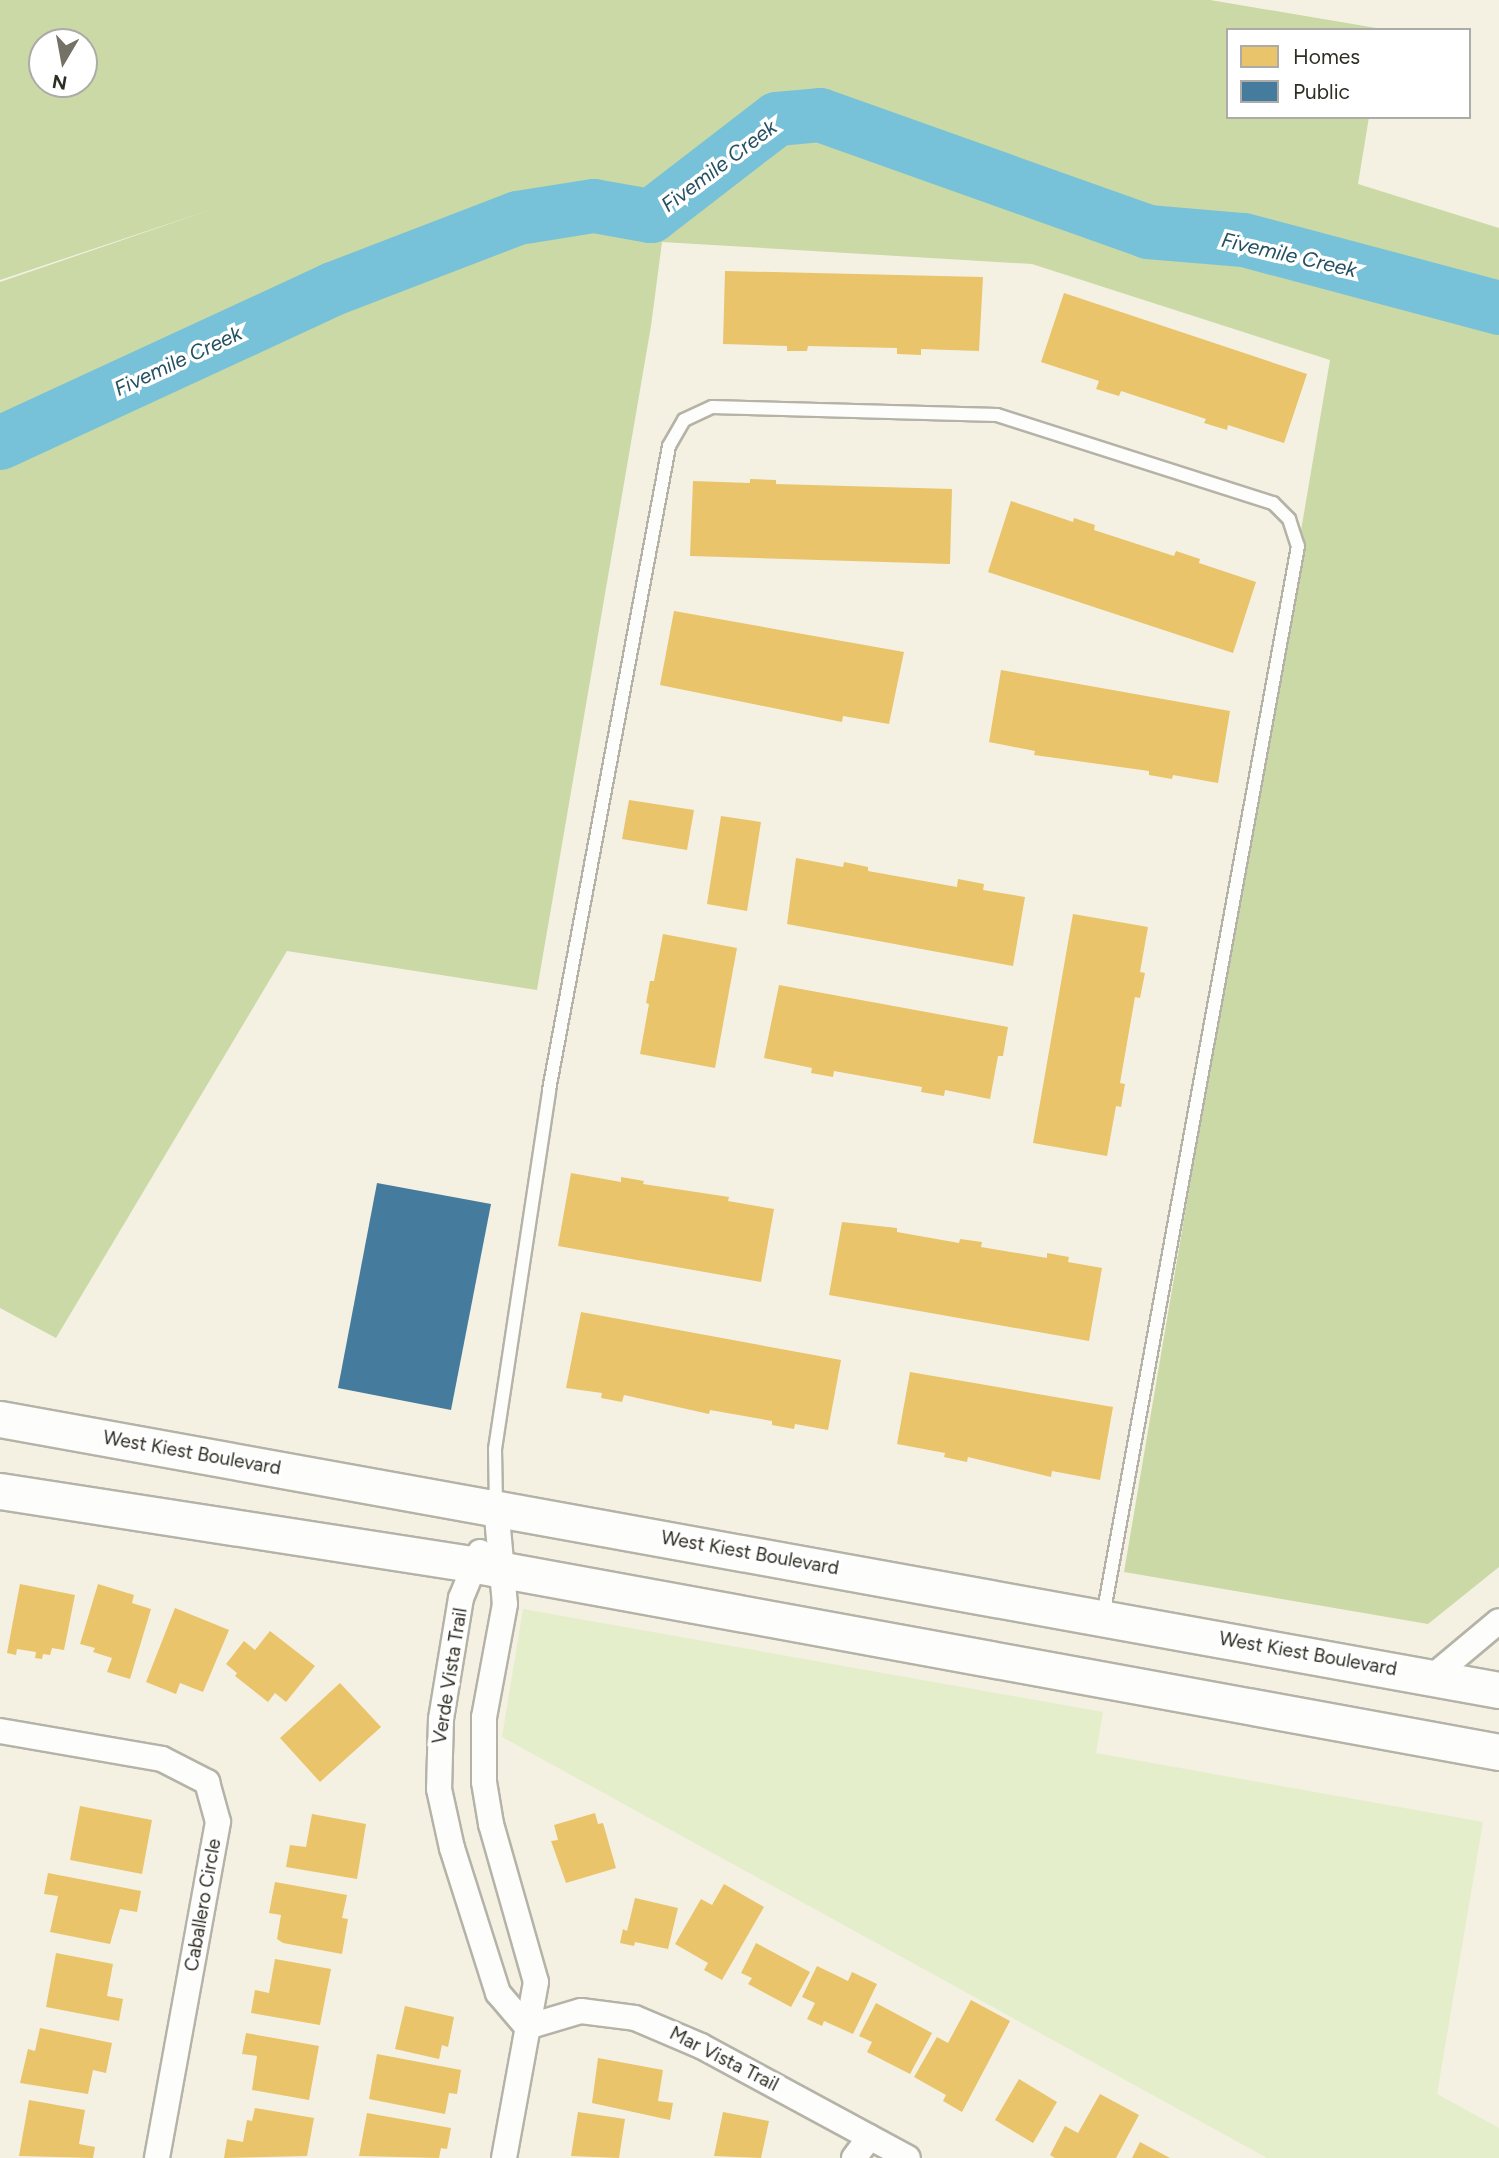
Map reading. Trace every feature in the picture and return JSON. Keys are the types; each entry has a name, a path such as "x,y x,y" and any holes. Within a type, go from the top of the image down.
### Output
{"main road":[{"name":"West Kiest Boulevard","path":"0,1419 496,1506 1499,1690"},
{"path":"0,1491 488,1568 1499,1752"}],"street":[{"name":"Verde Vista Trail","path":"496,1506 488,1568 505,1604 485,1717 484,1782 491,1824 536,1982 504,2158"},
{"name":"Verde Vista Trail","path":"488,1568 461,1598 441,1719 439,1789 452,1848 498,1993 527,2027"},
{"path":"1432,1677 1499,1621"},
{"name":"Caballero Circle","path":"0,1731 162,1759 207,1782 218,1822 157,2158"},
{"name":"Mar Vista Trail","path":"527,2027 582,2011 635,2018 701,2046 908,2158"},
{"path":"854,2158 870,2137"}],"lane":[{"path":"496,1506 495,1450 549,1090 670,446 684,420 712,407 997,415 1273,503 1289,519 1298,546 1103,1616"}],"green space":[{"path":"0,0 1210,0 1376,28 1226,28 1226,119 1369,119 1358,184 1499,228 1499,1567 1428,1624 1124,1572 1330,360 1032,264 662,242 651,326 537,990 287,951 56,1338 0,1308 0,282 213,209 0,280"},
{"path":"523,1609 1103,1712 1096,1753 1483,1822 1437,2094 1499,2128 1499,2158 1267,2158 502,1737"}],"building: Homes":[{"path":"725,271 983,277 979,351 921,349 921,355 897,354 897,348 808,346 807,351 787,351 787,346 723,344"},
{"path":"1064,293 1307,374 1284,443 1228,425 1227,430 1204,423 1206,419 1121,391 1119,396 1096,389 1099,381 1041,362"},
{"path":"750,479 776,480 776,484 952,489 950,564 690,556 693,481 750,483"},
{"path":"1011,501 1073,522 1074,518 1095,525 1094,530 1174,556 1176,551 1200,559 1199,563 1256,582 1233,653 988,572"},
{"path":"674,611 904,652 889,724 843,716 842,722 660,685"},
{"path":"1001,670 1230,711 1218,783 1173,775 1172,779 1149,775 1149,771 1034,755 1035,751 989,742"},
{"path":"629,800 694,810 687,850 622,839"},
{"path":"721,816 761,822 747,911 707,904"},
{"path":"796,858 843,867 844,862 868,867 868,871 957,887 958,879 984,884 983,890 1025,897 1013,966 787,924"},
{"path":"1073,914 1148,927 1140,972 1145,973 1140,998 1135,997 1120,1083 1125,1084 1121,1107 1116,1106 1107,1156 1033,1143"},
{"path":"663,934 737,948 715,1068 640,1054 649,1004 646,1003 650,981 654,981"},
{"path":"779,985 1008,1027 1003,1056 998,1056 990,1099 945,1090 944,1096 921,1092 922,1087 834,1071 833,1077 811,1073 812,1068 764,1058"},
{"path":"571,1173 621,1182 621,1177 644,1181 643,1184 729,1197 728,1201 774,1209 761,1282 558,1246"},
{"path":"842,1222 897,1228 897,1232 959,1243 960,1239 982,1242 981,1247 1047,1258 1047,1253 1069,1257 1068,1262 1102,1268 1089,1341 829,1295"},
{"path":"581,1312 841,1360 828,1430 795,1424 794,1429 772,1425 772,1421 710,1410 709,1414 624,1395 622,1402 601,1398 602,1393 566,1388"},
{"path":"910,1372 1113,1407 1100,1480 1052,1471 1051,1477 968,1457 967,1462 944,1457 945,1453 897,1444"},
{"path":"20,1584 75,1595 64,1650 52,1648 50,1655 43,1654 42,1659 35,1658 36,1652 17,1649 16,1655 7,1653"},
{"path":"98,1584 134,1595 132,1603 151,1609 130,1679 107,1672 112,1658 93,1652 95,1648 80,1644"},
{"path":"175,1608 229,1630 203,1692 180,1683 176,1694 146,1682"},
{"path":"270,1631 315,1666 286,1702 275,1693 268,1702 235,1676 237,1673 226,1664 244,1641 255,1650"},
{"path":"340,1683 381,1727 320,1782 280,1738"},
{"path":"80,1806 152,1820 142,1874 70,1860"},
{"path":"595,1813 598,1824 603,1823 616,1868 566,1883 551,1841 558,1840 554,1825"},
{"path":"312,1814 366,1824 357,1879 286,1867 290,1845 306,1847"},
{"path":"48,1873 141,1891 137,1912 120,1909 110,1944 50,1932 58,1896 44,1894"},
{"path":"275,1882 347,1895 342,1918 348,1919 342,1954 283,1943 277,1939 281,1915 269,1913"},
{"path":"724,1884 764,1907 722,1980 704,1970 708,1963 675,1944 701,1899 712,1905"},
{"path":"635,1898 678,1908 668,1949 635,1942 634,1946 620,1943 623,1929 627,1931"},
{"path":"756,1943 810,1972 791,2007 748,1984 752,1978 741,1973"},
{"path":"56,1953 113,1964 107,1996 123,1999 119,2021 46,2007"},
{"path":"275,1959 331,1969 320,2025 251,2013 255,1990 269,1993"},
{"path":"817,1966 848,1981 852,1972 877,1984 853,2034 824,2021 822,2026 807,2019 815,2003 802,1997"},
{"path":"971,2000 1010,2021 962,2112 943,2101 946,2095 914,2077 937,2037 948,2043"},
{"path":"876,2003 932,2033 910,2074 867,2052 872,2042 859,2036"},
{"path":"405,2006 454,2017 448,2047 442,2045 439,2059 395,2049"},
{"path":"40,2028 112,2043 106,2073 93,2070 88,2094 20,2083 28,2049 35,2051"},
{"path":"246,2033 319,2046 309,2100 252,2090 257,2056 242,2054"},
{"path":"377,2054 461,2070 457,2094 449,2093 445,2114 369,2099"},
{"path":"598,2058 663,2070 658,2101 673,2103 670,2120 592,2103"},
{"path":"1019,2079 1057,2102 1033,2143 995,2120"},
{"path":"1100,2094 1139,2115 1116,2158 1055,2158 1050,2155 1065,2126 1078,2133"},
{"path":"29,2100 85,2110 79,2144 95,2147 93,2158 19,2156"},
{"path":"255,2108 314,2118 307,2156 224,2158 227,2139 243,2142 247,2120 252,2121"},
{"path":"578,2112 625,2119 619,2158 571,2156"},
{"path":"723,2112 769,2121 761,2158 714,2156"},
{"path":"367,2113 451,2128 447,2149 441,2148 439,2158 359,2156"},
{"path":"1140,2142 1170,2158 1132,2158"}],"building: Public":[{"path":"377,1183 491,1204 451,1410 338,1388"}],"waterway":[{"name":"Fivemile Creek","path":"0,443 333,289 518,218 594,206 651,216 777,119 820,115 1148,232 1244,240 1499,308"}]}
